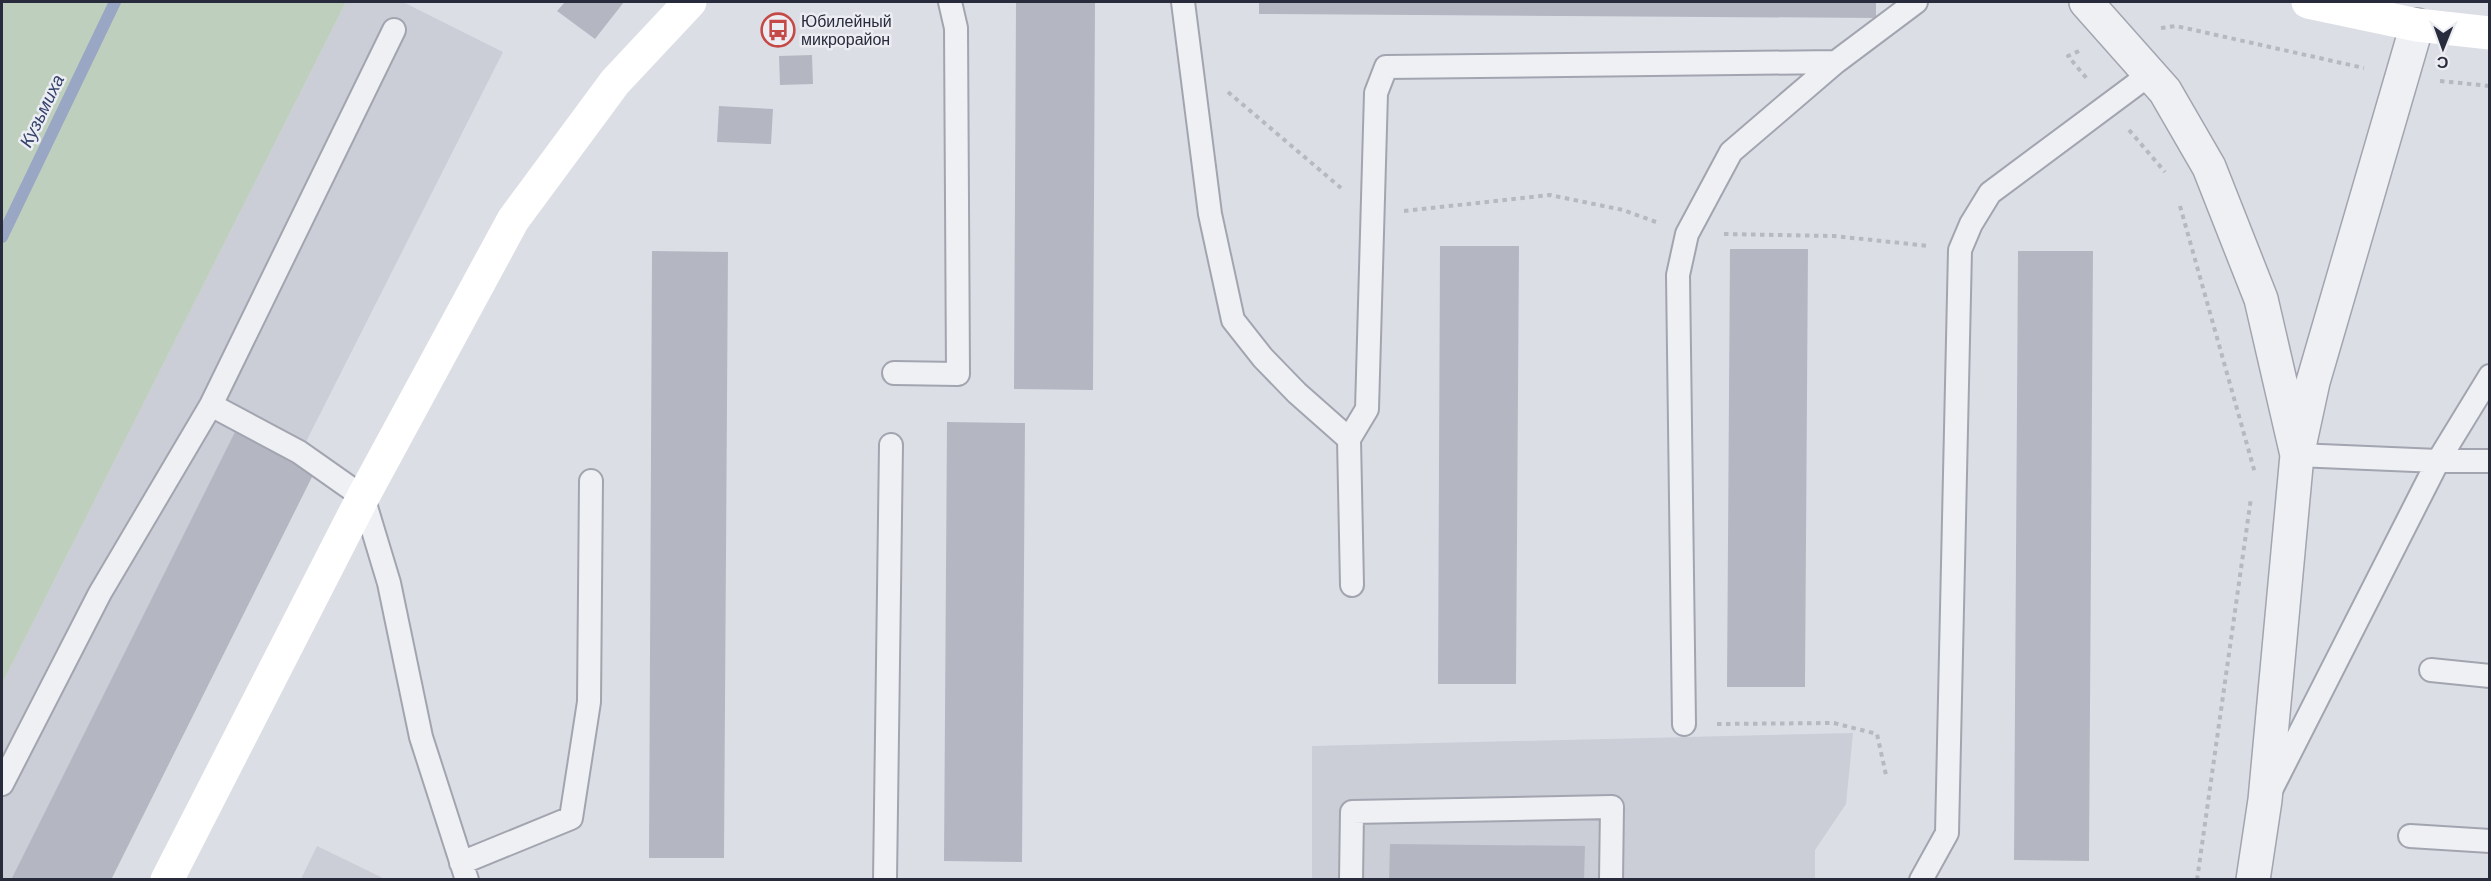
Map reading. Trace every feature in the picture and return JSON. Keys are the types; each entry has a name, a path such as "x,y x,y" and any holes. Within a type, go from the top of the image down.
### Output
{"main road":[{"path":"167,879 363,497 513,220 615,82 690,2"},
{"path":"2308,2 2417,25 2490,33"}],"street":[{"path":"2086,2 2165,91 2209,167 2260,299 2284,391 2297,455"},
{"path":"2253,879 2265,800 2297,455 2313,382 2417,25"}],"lane":[{"path":"894,373 958,374 956,28 950,2"},
{"path":"1183,2 1210,214 1233,320 1263,358 1322,418 1349,440"},
{"path":"1684,724 1678,275 1687,234 1731,152 1836,62 1916,2"},
{"path":"2,784 100,593 211,405 394,30"},
{"path":"1352,585 1349,440 1367,408 1376,93 1386,67 1836,62"},
{"path":"1921,879 1947,833 1960,250 1971,224 1990,193 2150,74"},
{"path":"2265,800 2438,461 2490,376"},
{"path":"211,405 299,452 363,497 389,583 421,737 464,871 571,818 589,702 591,480"},
{"path":"885,879 891,445"},
{"path":"2297,455 2490,461"},
{"path":"2431,670 2490,676"},
{"path":"1351,879 1352,812 1612,807 1611,879"},
{"path":"2410,836 2490,841"}],"path":[{"path":"2166,175 2068,56 2115,35 2176,26 2402,77 2490,86"},
{"path":"1191,60 1372,215 1550,195 1623,210 1687,234 1834,236 1918,245"},
{"path":"2177,195 2255,474"},
{"path":"2197,879 2252,497"},
{"path":"1684,724 1834,723 1877,734 1886,775"}],"shaded area":[{"path":"346,2 403,2 503,52 85,879 2,879 2,684"},
{"path":"1853,733 1846,804 1815,850 1815,880 1312,879 1312,746"},
{"path":"317,846 385,879 301,879"}],"green space":[{"path":"2,2 346,2 2,684"}],"building":[{"path":"565,2 624,2 595,39 557,11"},
{"path":"1016,2 1095,2 1093,390 1014,389"},
{"path":"1259,2 1876,2 1876,18 1259,14"},
{"path":"812,55 813,84 780,85 779,56"},
{"path":"719,106 773,109 771,144 717,142"},
{"path":"1440,246 1519,246 1516,684 1438,684"},
{"path":"1730,249 1808,249 1805,687 1727,687"},
{"path":"652,251 728,252 724,858 649,858"},
{"path":"2018,251 2093,251 2089,861 2014,860"},
{"path":"947,422 1025,423 1022,862 944,861"},
{"path":"237,428 317,467 111,880 11,880"},
{"path":"1390,844 1585,846 1584,880 1389,880"}],"waterway":[{"name":"Кузьмиха","path":"2,237 115,2"}],"place":[{"name":"Юбилейный микрорайон","path":"778,30"}]}
